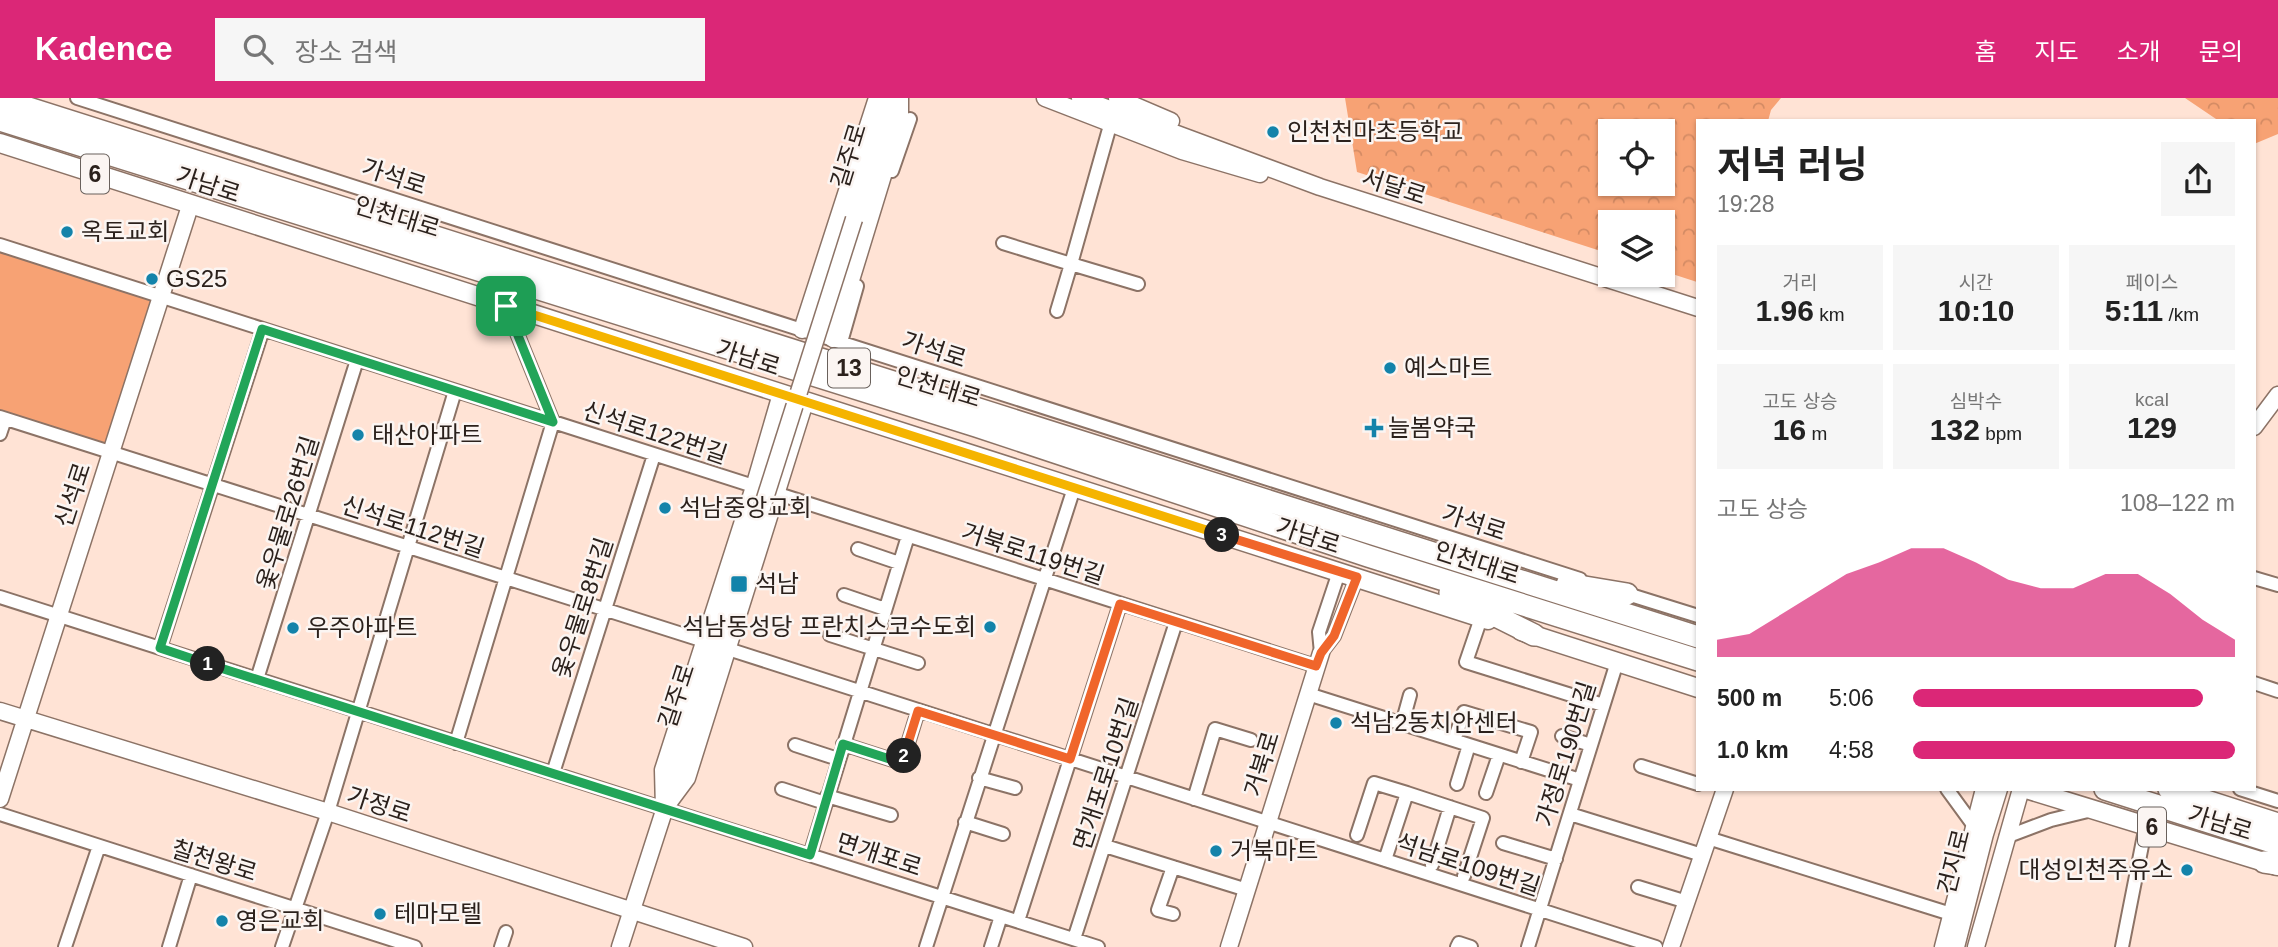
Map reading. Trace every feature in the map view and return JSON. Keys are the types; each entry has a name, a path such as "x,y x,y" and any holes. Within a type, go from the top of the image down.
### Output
{"highway":[{"name":"인천대로","path":"0,99 1696,637"},
{"name":"인천대로","path":"0,120 976,426 1368,556 1696,659"},
{"path":"1368,556 1453,594 1534,635"},
{"path":"1490,571 1627,594"},
{"path":"2111,791 2278,844"},
{"path":"2175,791 2278,824"}],"main road":[{"name":"가남로","path":"0,143 1696,687"},
{"name":"가남로","path":"2030,791 2273,864"}],"street":[{"name":"가석로","path":"77,98 1696,615"},
{"name":"길주로","path":"802,330 877,98"},
{"name":"길주로","path":"620,947 854,219 890,98"},
{"name":"길주로","path":"837,341 900,120 900,98"},
{"path":"1045,98 1212,161 1320,187"},
{"name":"서달로","path":"1080,98 1320,187 1696,307"},
{"path":"1117,98 1264,159 1320,187"},
{"path":"837,341 910,119"},
{"path":"1057,311 1111,122"},
{"name":"신석로","path":"0,799 190,206"},
{"path":"1003,243 1138,284"},
{"name":"신석로122번길","path":"0,245 777,495"},
{"path":"456,743 553,422 506,306"},
{"path":"160,648 262,329"},
{"name":"옻우물로26번길","path":"257,679 357,360"},
{"path":"282,947 328,812 455,391"},
{"path":"664,809 663,770 781,394"},
{"path":"2256,424 2278,395"},
{"path":"664,809 687,778 805,402"},
{"path":"0,434 2,418"},
{"name":"신석로112번길","path":"2,418 704,640"},
{"name":"옻우물로8번길","path":"552,773 654,455"},
{"path":"926,947 1074,488"},
{"name":"거북로119번길","path":"777,495 1176,622 1319,660"},
{"path":"810,855 908,536"},
{"path":"858,549 899,563"},
{"path":"1319,660 1319,632 1339,572"},
{"path":"1319,660 1334,636 1357,577"},
{"path":"2256,579 2278,585"},
{"path":"844,595 885,608"},
{"name":"면개포로","path":"0,597 1098,947"},
{"path":"1018,922 1120,604"},
{"path":"1481,618 1466,662 1603,705"},
{"name":"면개포로10번길","path":"1074,939 1176,622"},
{"path":"830,635 918,663"},
{"name":"석남로109번길","path":"728,649 1656,947"},
{"name":"거북로","path":"1229,947 1319,660"},
{"name":"가정로190번길","path":"1528,947 1616,662"},
{"path":"2256,684 2278,691"},
{"path":"1308,694 1580,780"},
{"path":"1402,724 1410,695"},
{"name":"가정로","path":"0,711 328,812 744,947"},
{"path":"843,744 902,763 918,711"},
{"path":"1454,740 1464,712 1531,732 1521,762"},
{"name":"거북로","path":"1194,799 1214,729 1251,740"},
{"path":"1562,736 1591,745"},
{"path":"795,745 838,759"},
{"path":"1457,784 1469,745"},
{"path":"1486,793 1499,755"},
{"path":"1641,766 1696,783"},
{"path":"979,778 1015,788"},
{"path":"1357,835 1374,783 1483,818 1464,876"},
{"path":"782,789 891,815"},
{"path":"1671,947 1708,838 1721,791"},
{"path":"1948,791 1974,826"},
{"path":"1943,947 1983,791"},
{"name":"건지로","path":"1956,947 1997,791"},
{"path":"1976,947 2006,837 2022,791"},
{"path":"2246,791 2278,801"},
{"path":"1385,860 1407,793"},
{"path":"1432,865 1450,807"},
{"path":"2006,837 2051,820 2095,810"},
{"name":"칠천왕로","path":"0,814 295,908 386,943 415,947"},
{"path":"1570,814 1702,855"},
{"path":"965,822 1003,834"},
{"path":"2122,947 2146,825"},
{"path":"1708,838 1951,914"},
{"name":"가정로190번길","path":"1503,843 1556,859"},
{"path":"65,947 99,846"},
{"path":"1105,846 1247,890"},
{"path":"1172,867 1158,910 1173,914"},
{"path":"169,947 191,876"},
{"path":"1638,887 1687,902"},
{"path":"991,947 1001,916"},
{"path":"501,947 506,932"},
{"path":"1457,947 1458,943 1471,947"}],"green space":[{"path":"1345,98 1781,98 1771,110 1769,119 1696,119 1696,282 1675,275 1675,210 1598,210 1598,250 1357,172"},
{"path":"2185,98 2278,98 2278,134 2256,143 2256,119 2216,119"},
{"path":"0,247 160,296 110,452 0,417"}],"place":[{"name":"인천천마초등학교","path":"1273,132"},
{"name":"옥토교회","path":"67,232"},
{"name":"GS25","path":"152,279"},
{"name":"예스마트","path":"1390,368"},
{"name":"늘봄약국","path":"1374,428"},
{"name":"태산아파트","path":"358,435"},
{"name":"석남중앙교회","path":"665,508"},
{"name":"석남","path":"739,584"},
{"name":"석남동성당 프란치스코수도회","path":"990,627"},
{"name":"우주아파트","path":"293,628"},
{"name":"석남2동치안센터","path":"1336,723"},
{"name":"거북마트","path":"1216,851"},
{"name":"대성인천주유소","path":"2187,870"},
{"name":"테마모텔","path":"380,914"},
{"name":"영은교회","path":"222,921"}],"route":[{"path":"506,306 1357,577 1334,636 1321,653 1316,666 1120,604 1070,759 918,711 902,763 843,744 810,855 160,648 262,329 553,422 506,306"}]}
